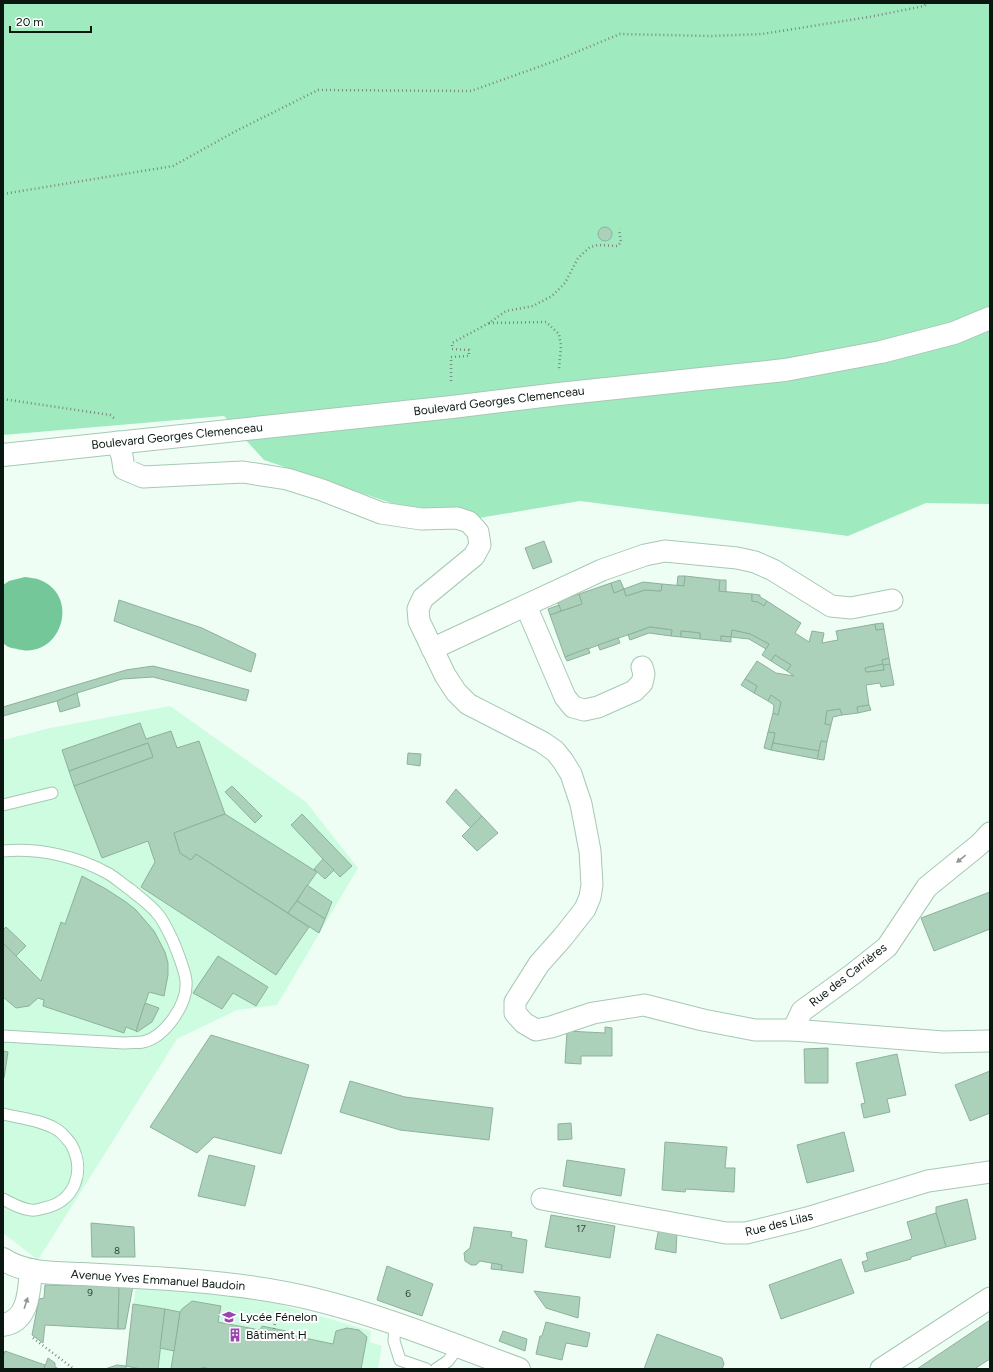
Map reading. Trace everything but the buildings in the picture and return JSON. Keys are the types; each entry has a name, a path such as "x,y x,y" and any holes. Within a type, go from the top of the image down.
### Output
{"main road":[{"name":"Boulevard Georges Clemenceau","path":"3,455 785,370 881,352 954,333 990,318"},
{"name":"Avenue Yves Emmanuel Baudoin","path":"3,1259 10,1264 31,1270 52,1273 163,1278 249,1287 312,1299 376,1316 513,1368"},
{"path":"3,1325 8,1324 20,1317 27,1304 31,1270"}],"street":[{"path":"117,442 122,456 124,469 143,477 243,472 287,479 322,490 381,513 421,518 457,518 469,522 478,532 480,545 474,556 423,598 418,609 419,621 445,675 456,692 468,704 542,742 555,751 563,761 570,774 581,804 590,851 592,885 590,897 585,909 539,964 515,1002 515,1013 524,1023 536,1030 551,1027 593,1013 644,1005 703,1020 755,1030 793,1030 943,1042 990,1041"},
{"path":"432,649 602,570 665,551 737,558 755,562 773,570 831,606 851,608 892,600"},
{"path":"526,606 565,697 573,707 584,710 598,707 634,691 642,683 644,674 642,667"},
{"name":"Rue des Carrières","path":"793,1030 802,1011 887,947 927,887 980,844 990,833"},
{"name":"Rue des Lilas","path":"542,1200 711,1230 746,1233 807,1218 928,1181 990,1172"},
{"path":"881,1369 990,1298"}],"lane":[{"path":"3,805 52,793"},
{"path":"3,851 18,849 53,854 83,862 110,874 157,912 178,952 186,981 184,998 173,1020 159,1033 144,1042 124,1043 3,1036"},
{"path":"3,1114 40,1122 57,1129 68,1140 76,1154 78,1170 73,1188 64,1200 50,1207 33,1211 17,1207 3,1199"},
{"path":"395,1324 394,1341 400,1360 426,1369"},
{"path":"436,1369 448,1361 458,1347"}],"path":[{"path":"3,194 173,166 236,130 318,90 471,91 554,61 620,34 712,36 762,34 869,17 924,6 928,3"},
{"path":"452,407 451,357 469,356 469,350 452,349 452,343 489,323 506,311 533,306 552,296 565,283 578,258 590,247 598,245 618,246 620,242 619,229"},
{"path":"489,323 546,322 559,334 561,346 559,357 559,394"},
{"path":"3,399 110,414 145,439"},
{"path":"27,1334 74,1369"}],"shaded area":[{"path":"3,3 990,3 990,504 926,503 848,536 580,501 450,523 264,460 224,416 3,435"},
{"path":"25,577 38,579 53,588 60,600 63,612 60,625 54,637 45,646 32,650 17,649 3,643 3,585 9,581"},
{"path":"170,706 306,802 358,868 277,1005 237,1010 177,1039 38,1260 3,1233 3,740 50,728"},
{"name":"Lycée Fénelon","path":"136,1285 255,1297 371,1331 370,1342 382,1346 378,1368 380,1369 105,1369 126,1366"}],"place":[{"name":"Lycée Fénelon","path":"229,1317"},
{"name":"Bâtiment H","path":"235,1335"}]}
